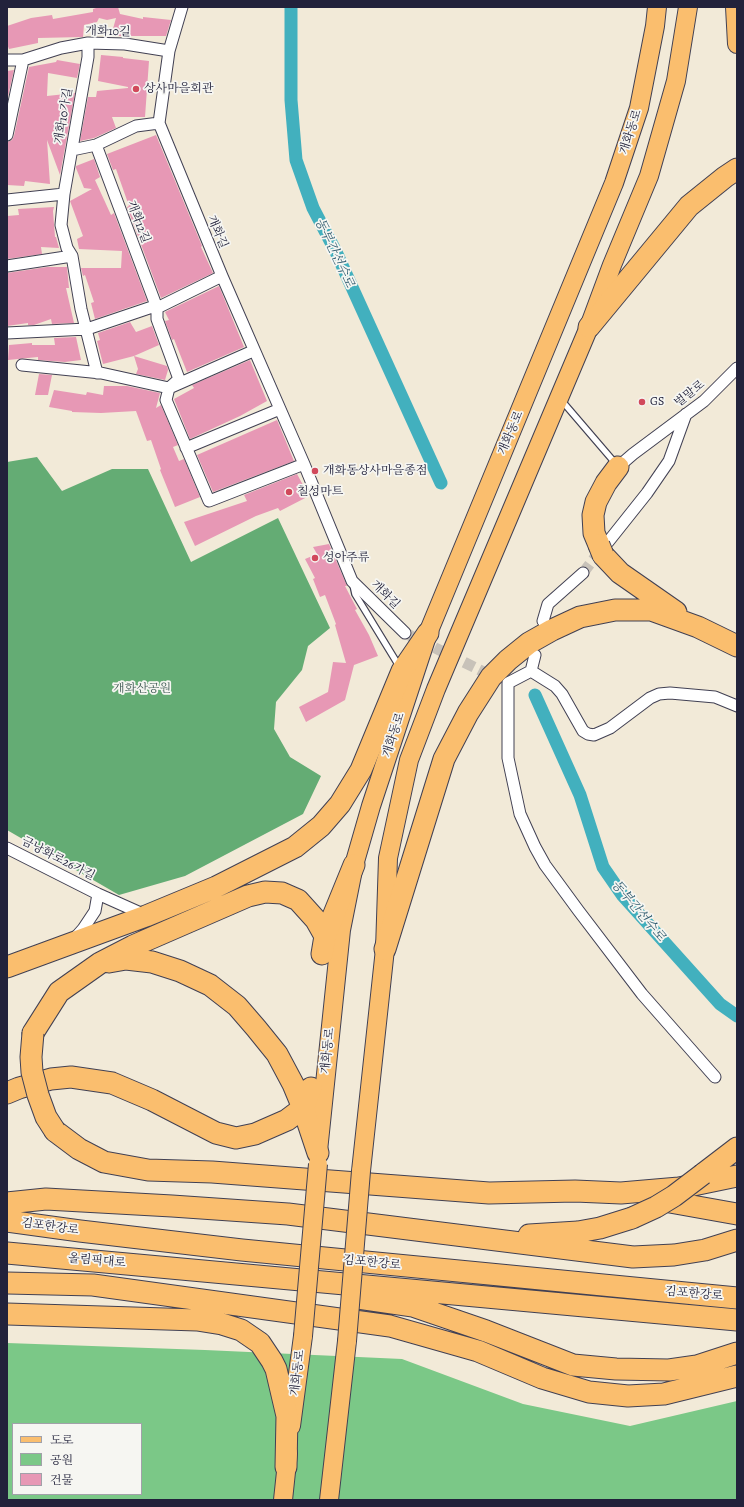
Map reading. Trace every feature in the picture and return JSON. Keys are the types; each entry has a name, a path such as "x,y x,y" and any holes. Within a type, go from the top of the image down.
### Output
{"highway":[{"path":"589,327 689,206 737,169"},
{"path":"618,467 606,483 596,502 592,515 594,534 620,573 698,627"},
{"path":"385,949 444,759 468,712 491,677 508,660 529,643 552,630 580,617 614,610 651,610 698,627 737,646"},
{"path":"7,967 146,916 216,887 295,847 321,826 340,804 361,770 402,671 428,633"},
{"path":"354,865 324,945 316,920 298,900 282,893 265,892 248,896 133,946 100,963 59,992 34,1033 31,1057 32,1072 38,1095 46,1117 55,1131 79,1149 104,1162 148,1170 212,1172 489,1193 575,1191 621,1193 679,1188 737,1176"},
{"path":"7,980 55,958 99,933"},
{"path":"100,963 126,959 152,962 180,971 210,985 237,1006 276,1054 293,1084 303,1108 318,1158"},
{"path":"7,1093 51,1079 70,1077 112,1083 152,1100 216,1133 236,1138 271,1128 287,1120 303,1108 311,1088"},
{"path":"480,1239 578,1232 600,1228 632,1218 656,1207 674,1196 737,1148"},
{"path":"621,1193 737,1214"},
{"path":"7,1203 46,1199 281,1214 633,1257 674,1255 705,1250 737,1240"},
{"name":"김포한강로","path":"7,1221 242,1250 737,1298"},
{"name":"올림픽대로","path":"7,1253 188,1269"},
{"path":"188,1269 412,1306 486,1331 573,1365 616,1369 669,1370 697,1366 737,1353"},
{"name":"김포한강로","path":"188,1269 737,1320"},
{"path":"7,1283 93,1285 390,1326 478,1351 542,1378 589,1392 628,1396 664,1394 737,1376"},
{"path":"7,1314 197,1320 222,1324 241,1330 260,1344 276,1369 287,1416 286,1467"}],"main road":[{"name":"개화동로","path":"283,1500 303,1336 318,1158 341,930 354,865 371,806 428,633 614,183 639,108 655,26 657,7"},
{"name":"개화동로","path":"329,1500 347,1341 361,1172 385,949 388,858 409,760 436,689 589,327 612,265 649,176 676,81 688,7"},
{"path":"735,7 737,44"}],"street":[{"path":"72,150 96,145 136,126 158,123 169,51 182,7"},
{"name":"개화10길","path":"7,60 23,60 60,48 88,43 125,44 169,51"},
{"name":"개화10가길","path":"87,329 81,309 72,256 67,248 61,225 64,194 88,57 88,43"},
{"path":"7,135 23,60"},
{"name":"개화길","path":"158,123 253,350 304,464 352,581 405,632"},
{"name":"개화12길","path":"96,145 157,308 158,319 179,379 169,388 166,400 209,502 304,464"},
{"path":"7,200 64,194"},
{"path":"7,266 72,256"},
{"path":"7,333 87,329 155,306 157,308 222,276"},
{"path":"87,329 97,373"},
{"path":"22,365 97,373 169,388 253,350"},
{"name":"벌말로","path":"618,467 704,401 737,368"},
{"path":"186,448 280,408"},
{"path":"603,547 669,462 686,414"},
{"path":"542,621 548,604 583,573"},
{"path":"535,655 531,671 508,683 508,758 520,814 545,865 642,994 715,1077"},
{"path":"531,671 554,686 562,694 583,731 588,734 594,735 610,728 650,698 659,694 670,693 715,697 737,706"},
{"name":"금낭화로26가길","path":"7,848 98,894 146,916"},
{"path":"68,945 83,929 95,911 98,894"}],"lane":[{"path":"559,398 618,467"},
{"path":"352,581 355,594 402,671"}],"green space":[{"name":"개화산공원","path":"37,457 62,491 112,469 148,469 191,562 278,518 330,628 308,646 302,670 276,702 274,729 290,757 321,776 303,814 185,876 119,895 7,830 7,462"},
{"path":"7,1343 402,1359 523,1404 630,1426 737,1401 737,1500 7,1500"}],"building":[{"path":"99,7 118,7 120,14 143,19 143,17 171,20 166,36 111,36 116,18 107,20 99,18 97,22 84,25 83,37 38,38 38,43 9,49 7,44 7,26 31,18 52,15 53,19 93,12 93,9"},
{"path":"101,55 149,61 145,117 112,117 116,128 94,138 80,141 88,97 96,97 97,91 128,88 98,81"},
{"path":"57,60 80,64 77,78 48,73 47,96 75,93 60,175 47,140 50,184 25,181 24,186 7,185 7,142 12,140 14,136 29,67 56,62"},
{"path":"14,70 7,101 7,71"},
{"path":"156,135 213,273 161,298 127,207 129,206 116,169 113,170 107,154"},
{"path":"94,159 100,177 95,180 111,215 114,213 147,301 95,319 91,303 94,302 85,275 83,276 81,268 121,268 122,251 79,249 77,239 83,236 70,201 92,189 84,188 76,166"},
{"path":"54,207 55,237 59,248 41,247 42,254 7,259 7,216 19,215 18,209"},
{"path":"47,267 67,267 69,288 66,288 74,323 52,324 51,319 34,325 28,325 28,323 7,326 7,273"},
{"path":"219,286 244,347 187,372 165,321 169,320 165,312"},
{"path":"130,322 136,332 152,326 159,345 134,356 103,364 97,341 100,340 98,333"},
{"path":"76,337 81,360 65,362 38,360 38,357 8,360 9,345 32,343 32,345 55,345 54,338"},
{"path":"134,356 167,366 168,370 165,380 136,374 138,369"},
{"path":"250,360 267,401 240,416 190,439 174,399 194,388 192,385"},
{"path":"39,374 52,375 48,395 35,395"},
{"path":"104,386 127,386 160,393 156,408 161,405 178,445 173,447 179,461 184,459 200,497 175,507 160,470 161,469 151,440 147,441 136,411 101,413 72,412 49,407 54,390 86,395 87,392 103,395"},
{"path":"277,420 294,461 213,492 197,455"},
{"path":"297,474 309,496 280,511 278,508 256,516 195,546 184,522 247,501 244,495"},
{"path":"329,544 347,586 345,586 357,609 355,610 369,635 378,656 354,665 345,700 306,722 299,707 328,692 333,662 346,663 335,625 336,624 325,595 320,597 313,579 315,578 305,559 317,554 313,547"}],"waterway":[{"name":"동부간선수로","path":"291,7 291,100 296,160 313,208 336,252 441,483"},
{"name":"동부간선수로","path":"535,695 580,795 603,867 623,896 720,1004 737,1016"}],"tunnel":[{"path":"583,573 602,548"},
{"path":"405,633 496,678"}],"place":[{"name":"상사마을회관","path":"136,89"},
{"name":"GS","path":"642,402"},
{"name":"개화동상사마을종점","path":"315,471"},
{"name":"칠성마트","path":"289,492"},
{"name":"성아주류","path":"315,558"}]}
